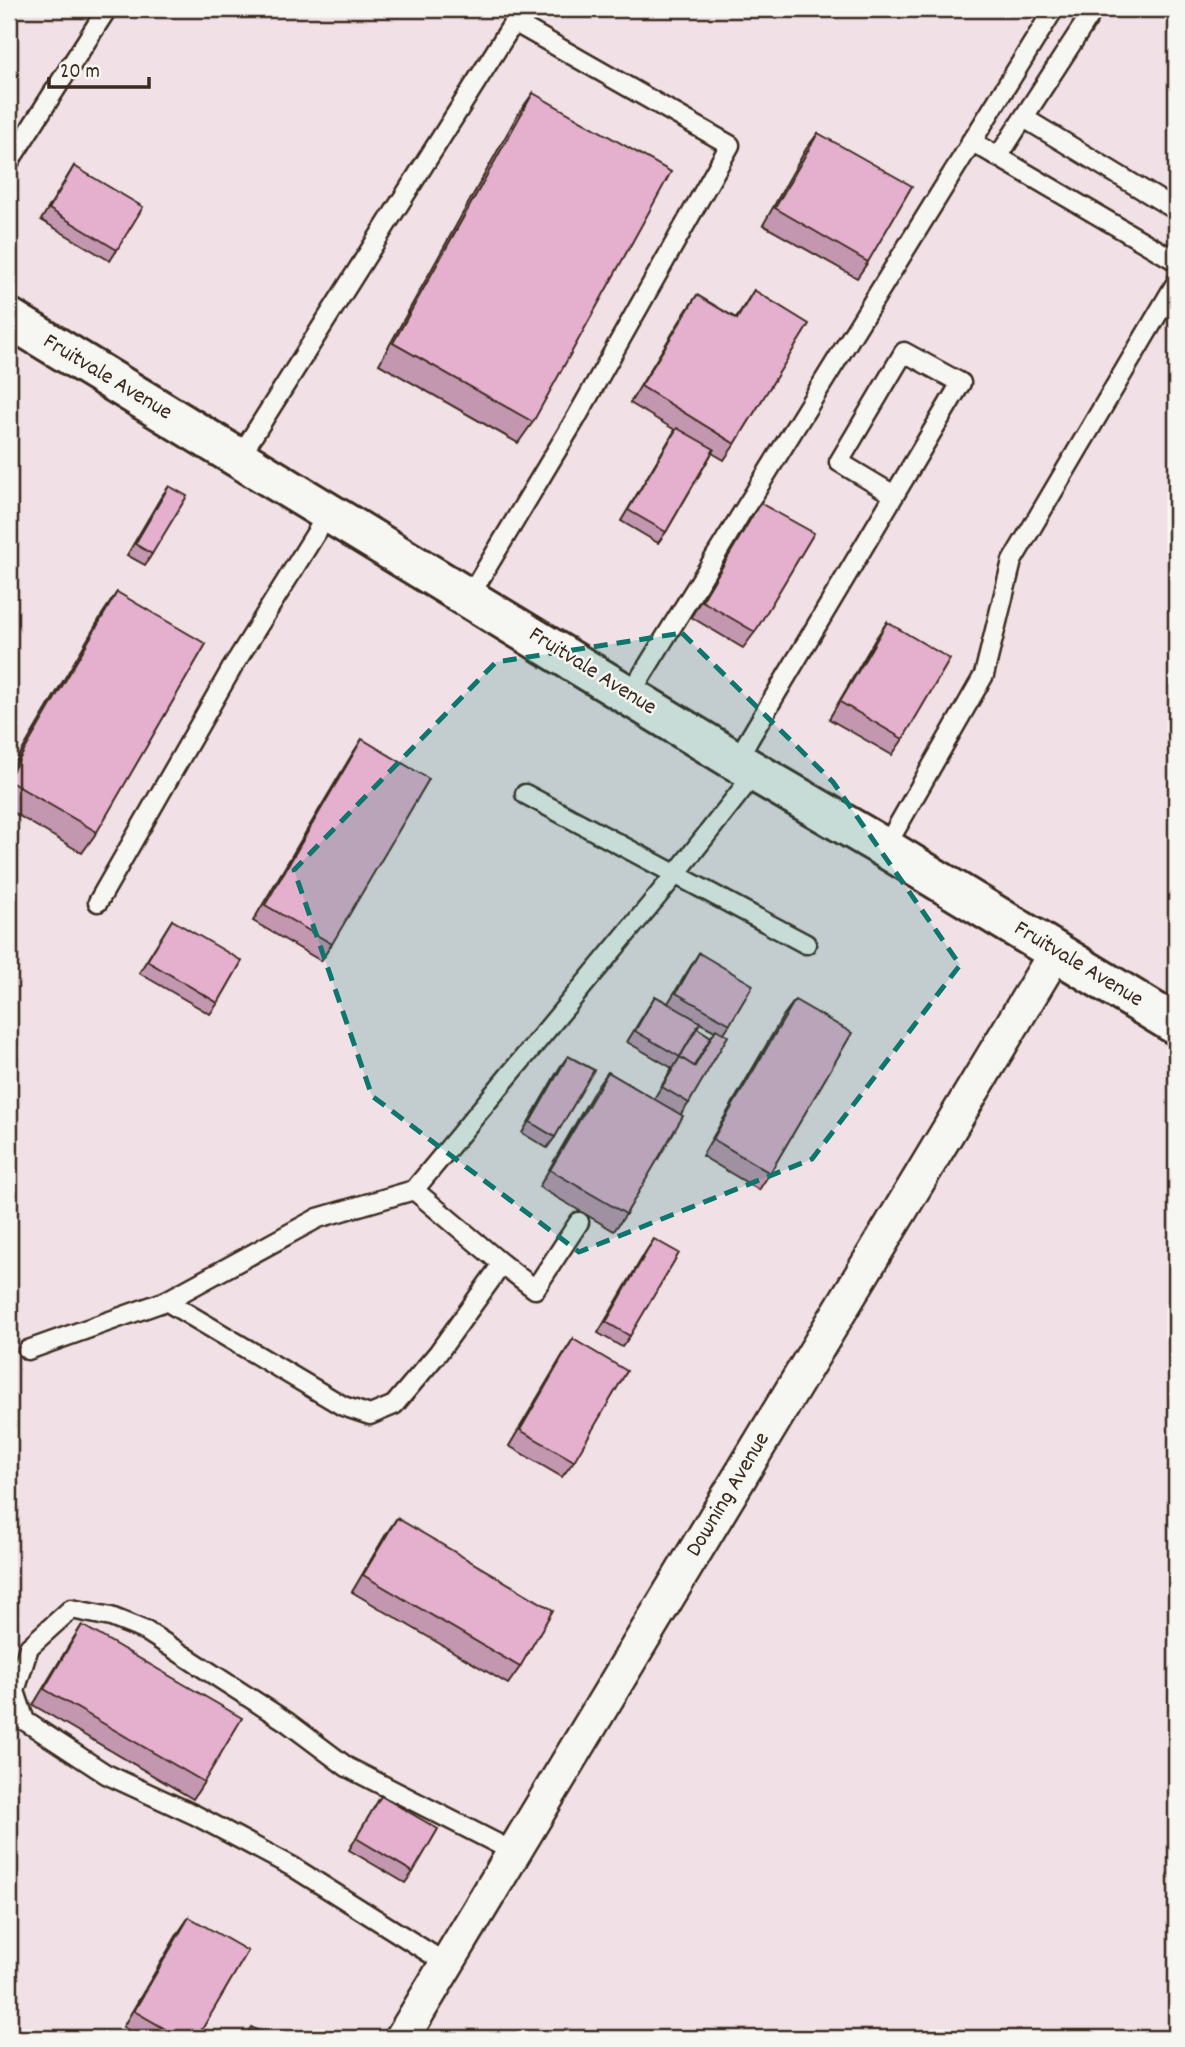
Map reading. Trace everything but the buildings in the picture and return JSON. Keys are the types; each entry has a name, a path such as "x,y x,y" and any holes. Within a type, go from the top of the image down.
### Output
{"main road":[{"name":"Fruitvale Avenue","path":"9,318 746,767 1176,1025"}],"street":[{"name":"Downing Avenue","path":"402,2038 1056,952"}],"lane":[{"path":"9,163 107,9"},
{"path":"629,696 1054,9"},
{"path":"998,157 1094,9"},
{"path":"239,458 514,22 730,145 575,420 469,597"},
{"path":"1024,118 1176,210"},
{"path":"971,141 1176,261"},
{"path":"885,848 984,675 1012,561 1176,283"},
{"path":"29,1350 166,1301 318,1218 414,1190 675,875 746,767 894,495 961,383 904,352 839,462 894,495"},
{"path":"98,902 232,668 329,512"},
{"path":"525,794 806,944"},
{"path":"414,1190 535,1289 579,1222"},
{"path":"166,1301 342,1406 370,1415 394,1405 438,1353 502,1264"},
{"path":"447,1964 293,1867 195,1815 106,1774 25,1721 15,1691 29,1647 71,1609 111,1617 146,1631 287,1723 347,1767 514,1852"}],"highlighted area":[{"path":"682,633 833,782 960,965 812,1159 579,1252 372,1096 294,870 496,662"}]}
